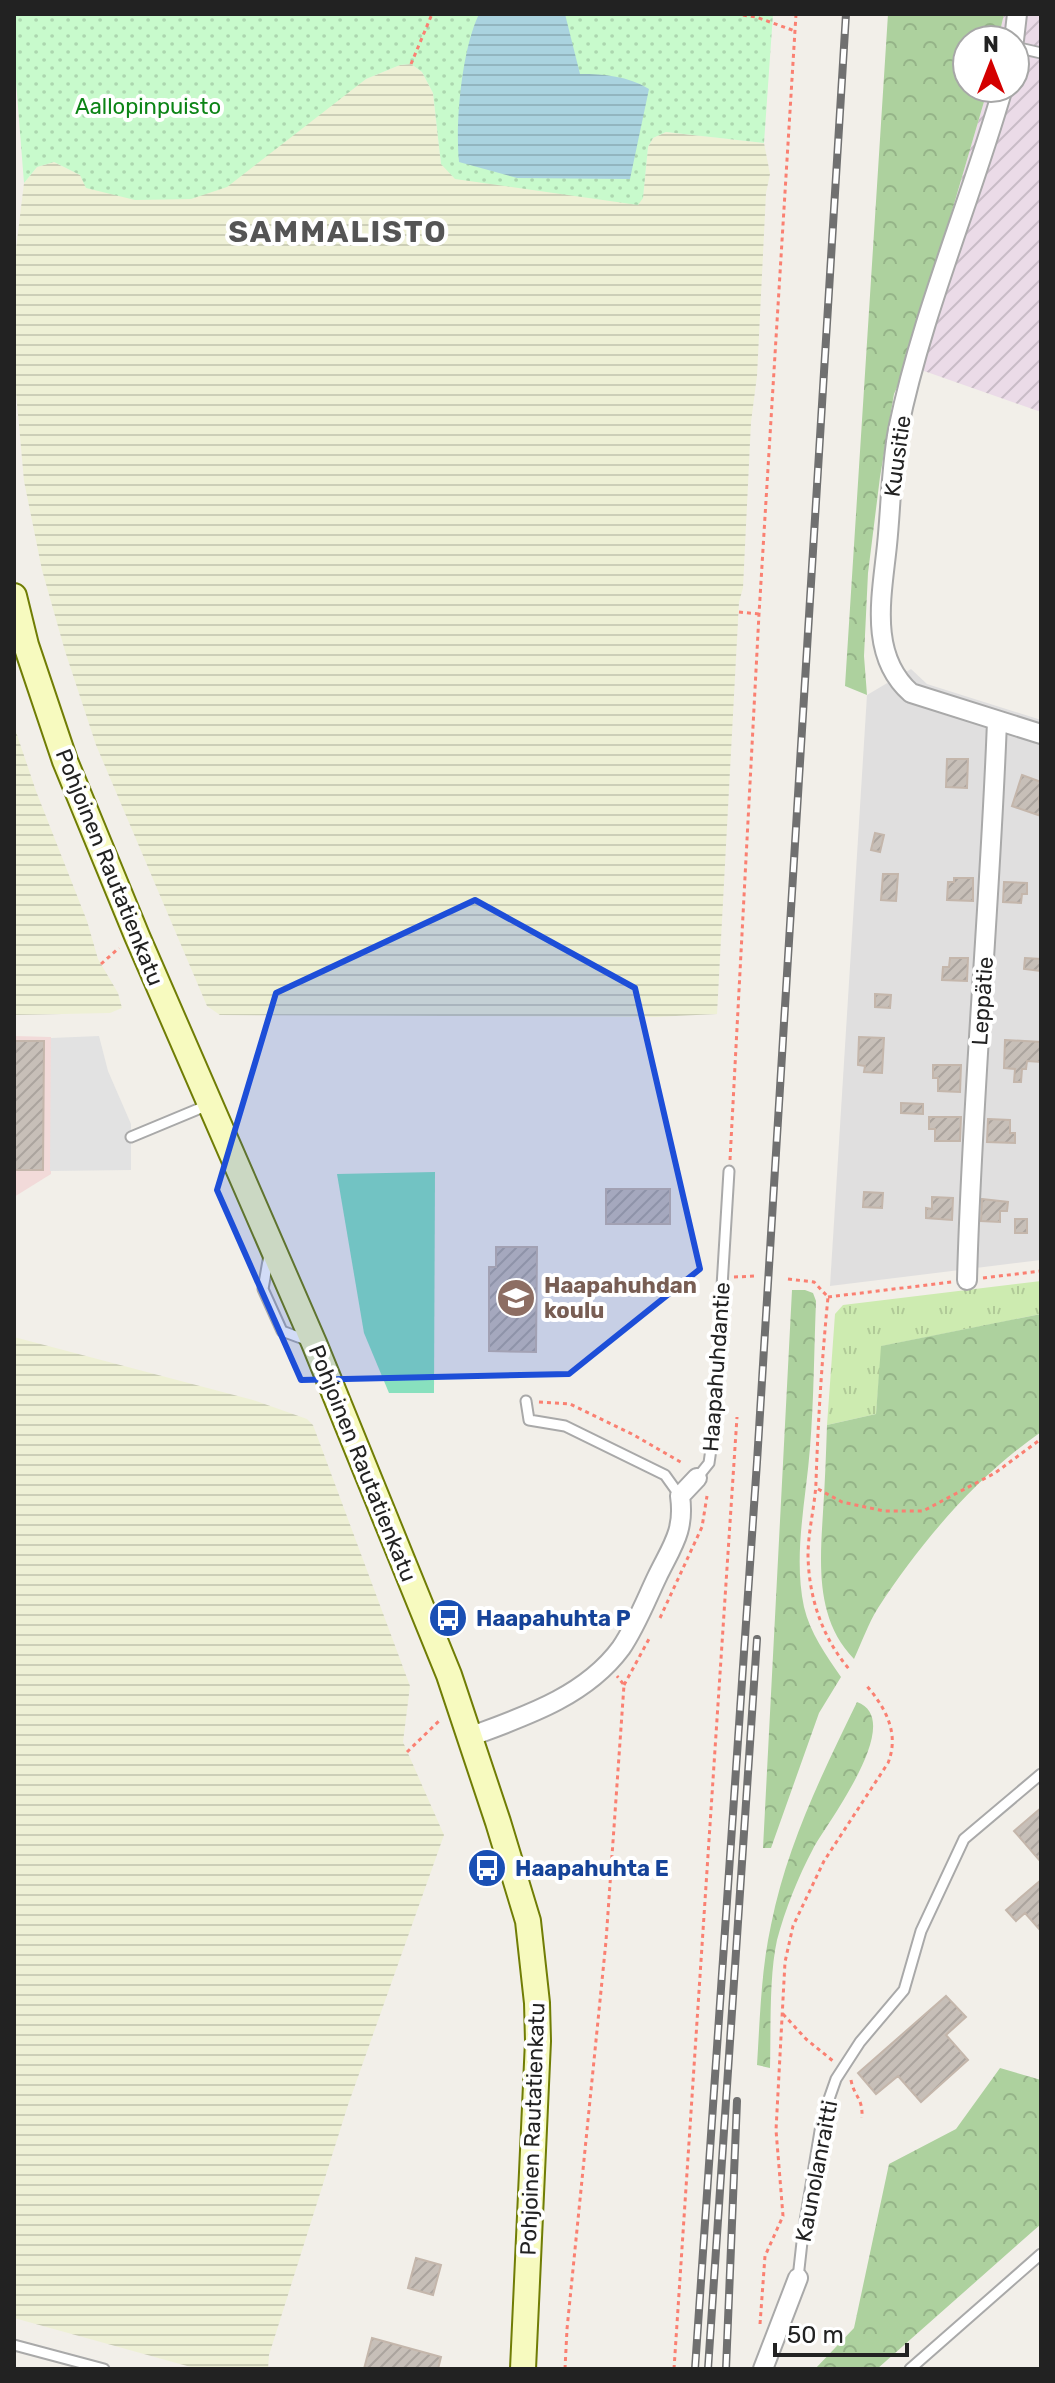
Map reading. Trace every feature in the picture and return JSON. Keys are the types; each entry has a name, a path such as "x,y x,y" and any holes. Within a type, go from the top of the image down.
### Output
{"street":[{"name":"Kuusitie","path":"998,104 921,342 900,420 881,616 886,660 902,685 924,699 1041,734"},
{"name":"Pohjoinen Rautatienkatu","path":"14,596 26,645 65,761 398,1546 458,1703 528,1921 537,2003 537,2083 523,2369"},
{"name":"Leppätie","path":"967,1280 969,1193 992,858 997,721"},
{"name":"Haapahuhdantie","path":"680,1496 697,1478"},
{"path":"469,1737 541,1710 607,1665 630,1634 681,1527 680,1496"},
{"name":"Kaunolanraitti","path":"763,2369 798,2278"}],"lane":[{"path":"131,1137 211,1104"},
{"name":"Haapahuhdantie","path":"697,1478 709,1463 713,1435 729,1171"},
{"path":"526,1401 529,1420 565,1426 665,1475 680,1496"},
{"name":"Kaunolanraitti","path":"798,2278 822,2119 836,2079 860,2042 904,1990 921,1931 964,1839 1041,1774"},
{"path":"910,2369 1041,2254"},
{"path":"14,2345 104,2369"}],"path":[{"path":"411,64 432,14"},
{"path":"735,14 756,17 795,31"},
{"path":"729,1171 796,14"},
{"path":"739,612 759,614"},
{"path":"828,1297 1041,1271"},
{"path":"722,1278 756,1276"},
{"path":"788,1279 814,1282 828,1297 818,1395 816,1488 808,1554 815,1606 824,1632 849,1669"},
{"path":"526,1401 570,1404 632,1434 687,1466 697,1478"},
{"path":"674,2369 737,1417"},
{"path":"816,1488 842,1502 884,1511 923,1511 995,1473 1041,1439"},
{"path":"565,2369 606,1941 624,1685 607,1665"},
{"path":"772,2342 760,2334 759,2321 765,2256 783,2216 776,2130 785,1962 793,1926 807,1893 892,1755 892,1732 887,1714 866,1685"},
{"path":"407,1752 458,1703"}],"highlighted area":[{"path":"475,900 635,988 700,1269 569,1374 301,1380 217,1190 276,993"}],"shaded area":[{"path":"1004,14 1041,14 1041,412 907,365 983,104 1031,104 1031,24 1002,24"},
{"path":"911,669 927,684 1041,720 1041,1260 830,1286 867,695"},
{"path":"14,1036 51,1037 51,1174 14,1197"},
{"path":"99,1036 108,1071 131,1124 131,1170 50,1171 51,1038"}],"green space":[{"name":"Aallopinpuisto","path":"16,14 773,14 764,143 666,132 653,138 648,147 643,198 638,205 455,179 441,164 433,93 422,72 411,64 400,65 366,79 227,187 191,199 135,200 86,188 80,175 54,162 37,167 24,183 14,56"},
{"path":"888,14 1004,14 1002,24 951,24 951,104 983,104 907,365 894,394 868,573 864,656 867,695 845,686"},
{"path":"411,64 422,72 433,93 441,164 643,197 648,147 653,138 666,132 764,143 770,174 766,193 757,376 751,422 743,588 739,602 717,1014 655,1017 220,1015 207,1006 96,745 65,651 42,570 24,481 14,370 14,265 24,183 37,167 54,162 80,175 320,112 366,79 400,65"},
{"path":"14,726 87,921 98,959 118,993 122,1008 110,1013 14,1015"},
{"path":"435,1172 434,1393 389,1393 364,1333 337,1174"},
{"path":"1041,1281 1041,1314 882,1346 876,1414 827,1425 835,1314 843,1305"},
{"path":"792,1290 813,1293 816,1301 811,1430 800,1548 801,1587 810,1626 841,1677 819,1713 771,1848 763,1848"},
{"path":"1041,1314 1041,1432 994,1469 932,1535 878,1608 854,1659 832,1626 823,1590 821,1551 827,1425 876,1414 881,1346"},
{"path":"14,1337 253,1400 307,1419 313,1425 410,1686 403,1742 444,1835 348,2105 269,2355 268,2369 198,2369 14,2318"},
{"path":"857,1702 870,1712 873,1729 868,1750 859,1773 813,1849 788,1905 777,1940 773,1970 770,2068 757,2065 765,1960 778,1895 807,1810"},
{"path":"1000,2068 1041,2080 1041,2224 877,2369 815,2369 854,2328 889,2164 956,2129"}],"water":[{"path":"479,14 565,14 580,74 616,77 649,89 630,179 517,178 459,162 461,86 468,46"}],"building":[{"path":"947,759 968,759 967,788 946,787"},
{"path":"1022,775 1041,782 1041,816 1012,806"},
{"path":"875,833 884,835 880,852 871,850"},
{"path":"883,874 898,874 896,901 881,900"},
{"path":"954,878 973,878 973,901 947,900 948,882 954,882"},
{"path":"1004,882 1027,883 1027,894 1022,894 1021,903 1003,902"},
{"path":"950,958 968,958 967,981 942,980 943,967 949,967"},
{"path":"1025,958 1041,959 1040,971 1024,969"},
{"path":"875,994 891,995 890,1008 875,1007"},
{"path":"859,1037 884,1038 882,1073 864,1072 865,1066 858,1065"},
{"path":"1005,1040 1041,1042 1041,1062 1027,1061 1026,1069 1022,1069 1021,1082 1014,1082 1015,1069 1004,1068"},
{"path":"14,1041 44,1041 43,1170 14,1170"},
{"path":"933,1065 961,1065 960,1092 938,1091 938,1078 933,1078"},
{"path":"901,1103 923,1104 923,1114 901,1113"},
{"path":"929,1117 961,1117 960,1141 935,1141 935,1129 929,1129"},
{"path":"988,1119 1010,1120 1010,1133 1015,1133 1015,1143 987,1142"},
{"path":"606,1189 670,1189 670,1224 606,1224"},
{"path":"864,1192 883,1193 882,1208 863,1207"},
{"path":"932,1197 953,1198 952,1220 926,1218 926,1208 932,1209"},
{"path":"982,1199 1008,1202 1007,1211 1000,1211 1000,1222 981,1221"},
{"path":"1015,1219 1027,1219 1027,1233 1015,1233"},
{"path":"496,1247 537,1247 536,1352 489,1351 489,1267 496,1267"},
{"path":"1041,1808 1041,1862 1014,1831"},
{"path":"1041,1880 1040,1930 1025,1913 1016,1921 1006,1910"},
{"path":"946,1996 966,2017 946,2035 968,2060 921,2102 898,2076 876,2094 858,2073"},
{"path":"416,2258 441,2265 433,2295 408,2288"},
{"path":"372,2338 441,2357 438,2369 364,2369"}],"railway":[{"path":"695,2369 757,1462 846,14"},
{"path":"708,2369 757,1639"},
{"path":"726,2369 737,2101"}],"place":[{"name":"Haapahuhdan koulu","path":"516,1298"},
{"name":"Haapahuhta P","path":"448,1618"},
{"name":"Haapahuhta E","path":"487,1868"}],"district":[{"name":"SAMMALISTO","path":"338,232"}]}
